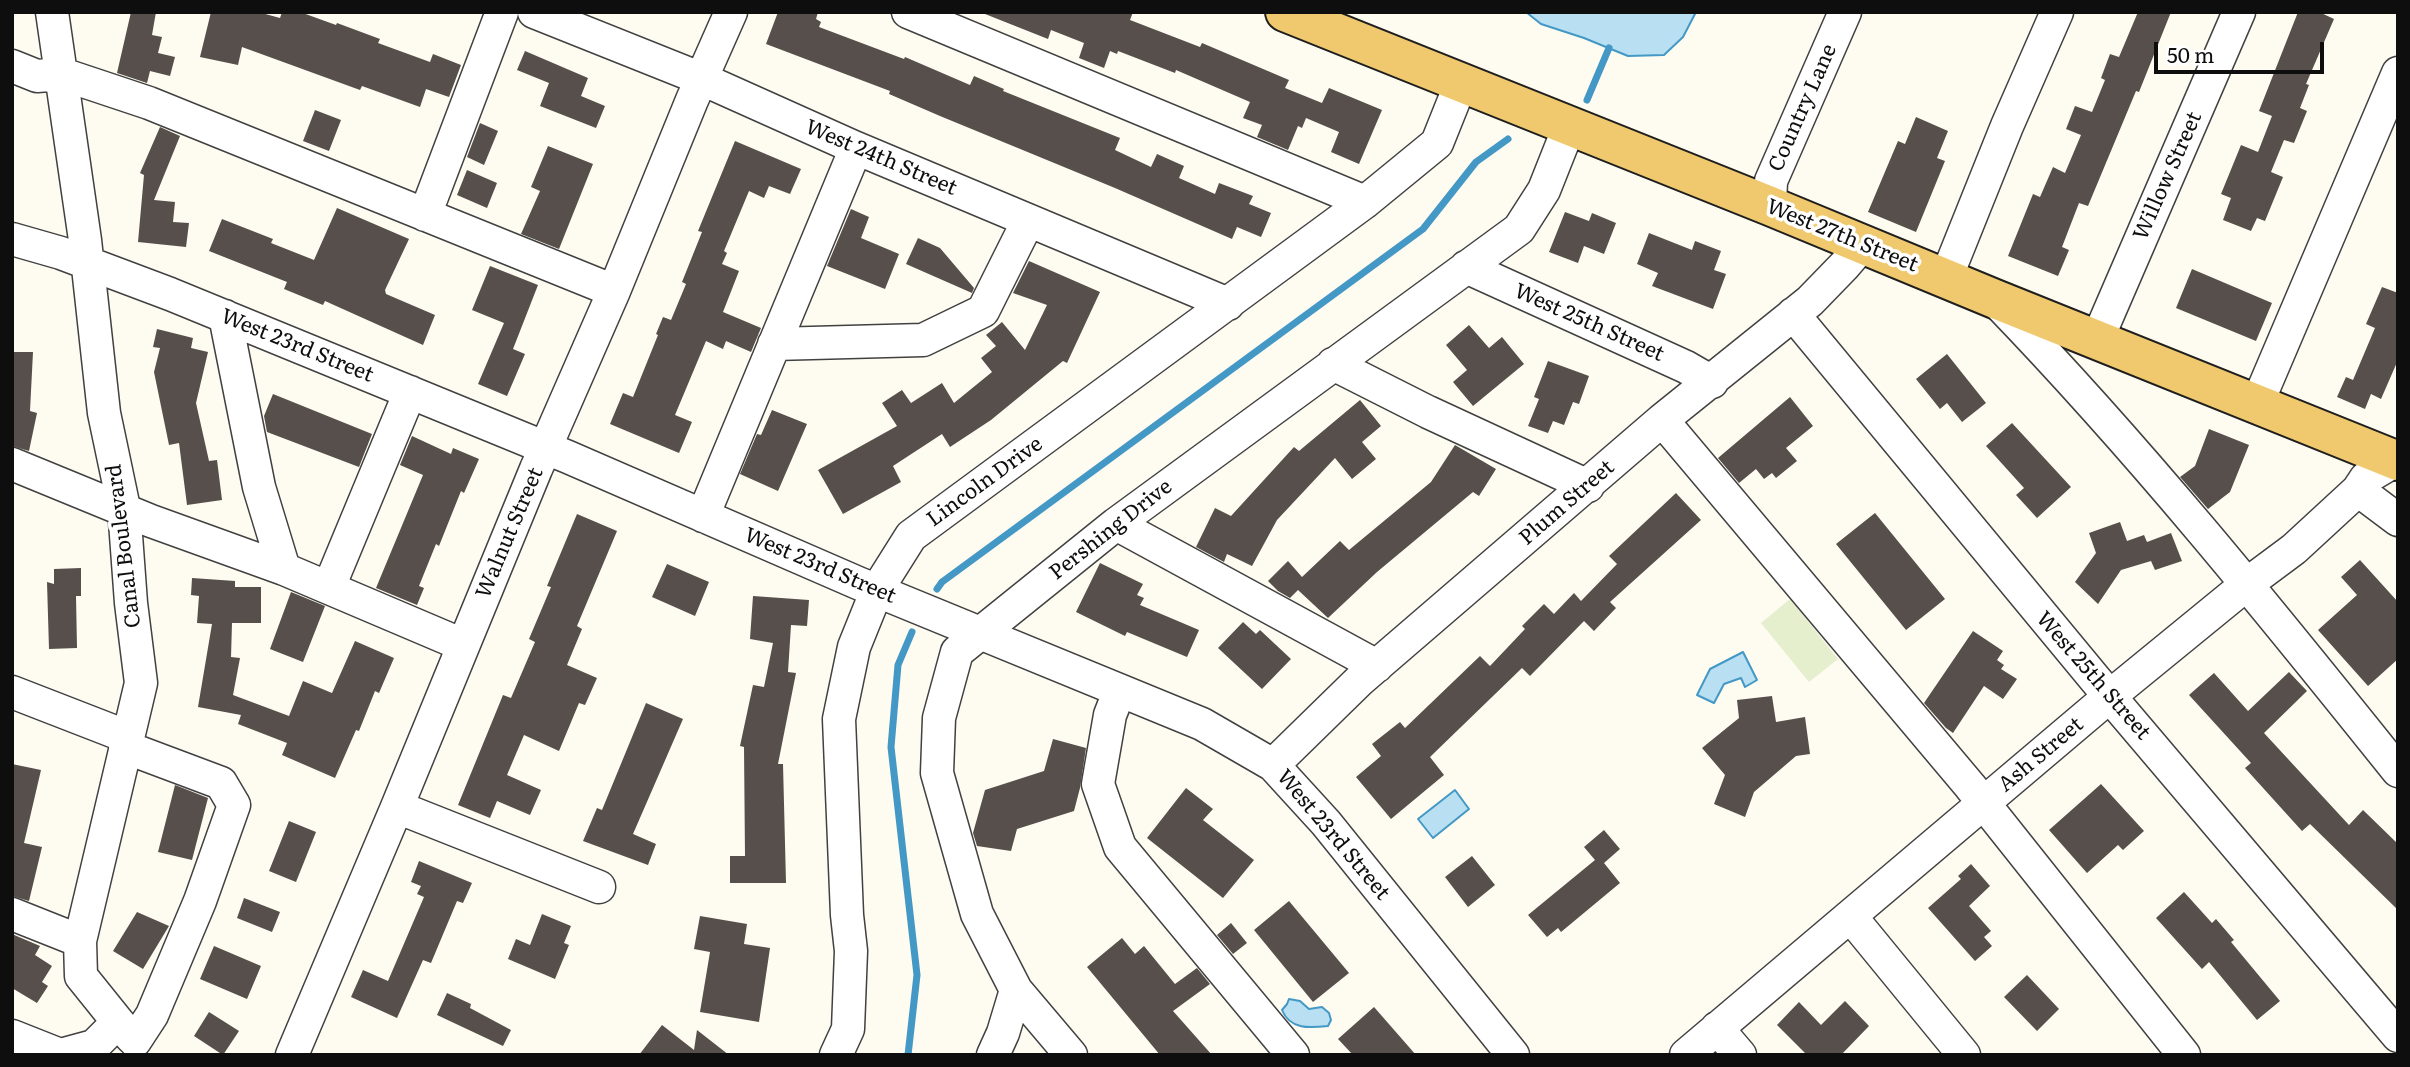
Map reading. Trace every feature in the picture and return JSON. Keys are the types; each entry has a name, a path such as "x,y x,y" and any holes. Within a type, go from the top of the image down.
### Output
{"main road":[{"name":"West 27th Street","path":"1300,15 1569,127 2397,460"}],"street":[{"name":"Canal Boulevard","path":"52,12 87,262 104,413 124,508 131,603 141,683 80,941 81,976 133,1039"},
{"path":"425,215 502,12"},
{"name":"West 24th Street","path":"534,12 702,79 856,148 1228,304"},
{"name":"Walnut Street","path":"292,1055 545,448 731,12"},
{"path":"908,12 1365,202"},
{"name":"Country Lane","path":"1770,206 1771,181 1845,12"},
{"path":"1946,278 2007,126 2057,12"},
{"name":"Willow Street","path":"2097,340 2239,12"},
{"path":"12,66 37,76 62,74 149,103 614,291"},
{"path":"2257,404 2398,73"},
{"name":"Lincoln Drive","path":"836,1055 848,1029 850,951 839,719 854,647 877,590 911,536 1365,202 1437,143 1461,83"},
{"name":"Pershing Drive","path":"1071,1055 1016,990 977,914 937,773 939,718 957,652 1116,524 1519,229 1544,190 1569,127"},
{"path":"703,516 856,148"},
{"path":"774,344 923,340 983,311 1028,220"},
{"name":"West 23rd Street","path":"12,239 87,262 225,316 545,448 1119,692 1202,724 1273,765 1326,823 1513,1055"},
{"name":"Plum Street","path":"1273,765 1377,667 1662,420 1793,314 1844,266 1862,245"},
{"name":"West 25th Street","path":"1466,267 1686,367 1712,382"},
{"path":"1995,299 2039,345 2246,584 2398,771"},
{"name":"West 25th Street","path":"1793,314 2110,696 2398,1036"},
{"path":"225,316 259,487 284,569"},
{"path":"1333,364 1428,412 1588,486"},
{"path":"329,587 410,392"},
{"path":"1662,420 1984,804 2184,1055"},
{"name":"Ash Street","path":"1686,1055 2110,696 2246,584 2294,549 2358,490 2366,478 2397,460"},
{"path":"12,464 151,521 329,587 463,645"},
{"path":"2358,490 2398,520"},
{"path":"1116,524 1377,667"},
{"path":"12,692 221,783 234,805 200,901 152,1015 133,1039 60,1055 12,1036"},
{"path":"1119,692 1110,715 1098,784 1121,847 1293,1055"},
{"path":"397,807 599,887"},
{"path":"12,915 80,941"},
{"path":"1851,917 1964,1055"},
{"path":"993,1055 1016,990"},
{"path":"1717,1028 1740,1055"}],"green space":[{"path":"1790,599 1838,659 1809,682 1761,623"}],"water":[{"path":"1526,12 1696,12 1683,37 1664,55 1628,56 1541,24"},
{"path":"1743,652 1757,680 1745,687 1741,678 1724,684 1714,703 1697,695 1710,669"},
{"path":"1455,790 1469,809 1433,838 1418,819"},
{"path":"1289,999 1300,1001 1309,1009 1322,1007 1329,1013 1331,1020 1328,1026 1308,1027 1290,1021 1282,1010"}],"building":[{"path":"131,12 156,12 152,35 162,37 158,53 175,57 170,76 150,71 147,83 117,73"},
{"path":"211,12 258,12 280,18 282,12 300,12 380,39 378,43 430,62 433,54 461,65 449,97 426,89 420,107 362,86 360,90 242,47 238,65 200,57"},
{"path":"778,12 818,12 816,19 821,22 819,27 904,59 905,57 970,85 974,76 1004,89 1003,91 1120,138 1115,150 1151,167 1157,154 1184,166 1179,178 1215,194 1219,183 1253,196 1249,204 1271,213 1261,237 1237,227 1232,239 889,94 890,91 766,44"},
{"path":"980,12 1133,12 1130,20 1200,47 1202,43 1289,80 1285,88 1322,103 1329,88 1382,110 1359,164 1331,152 1339,132 1306,118 1302,128 1298,126 1288,150 1257,137 1262,125 1243,118 1250,102 1176,70 1175,73 1118,51 1117,54 1110,51 1104,68 1079,58 1084,43 1051,30 1048,39"},
{"path":"2138,12 2171,12 2088,206 2079,203 2062,247 2069,250 2058,276 2008,256 2033,194 2040,197 2053,167 2065,173 2081,135 2066,129 2075,106 2092,112 2105,80 2101,78 2110,54 2119,57"},
{"path":"2298,12 2319,12 2334,19 2306,84 2309,85 2300,108 2307,111 2294,143 2284,140 2271,172 2283,177 2265,221 2257,218 2251,231 2223,220 2231,198 2221,194 2241,145 2258,152 2272,116 2259,111"},
{"path":"525,51 588,78 581,96 605,106 596,128 540,106 549,83 517,70"},
{"path":"315,110 341,120 329,151 303,141"},
{"path":"1916,117 1948,131 1937,158 1945,161 1916,232 1868,212 1898,141 1905,144"},
{"path":"480,123 498,131 484,165 467,157"},
{"path":"160,127 180,136 154,200 175,202 173,222 189,223 186,247 138,242 144,175 140,173"},
{"path":"735,141 801,169 790,194 769,186 764,198 749,191 724,251 727,253 722,264 739,271 723,312 761,328 751,352 726,341 723,349 706,341 675,415 692,422 679,453 610,424 623,393 633,397 663,317 671,320 686,284 682,282 702,232 698,231"},
{"path":"548,146 593,164 559,249 521,234 540,191 531,187"},
{"path":"467,170 497,183 487,208 457,195"},
{"path":"337,208 409,239 385,290 386,294 435,315 423,345 325,301 323,305 284,289 287,282 209,251 222,219 273,239 271,243 314,260"},
{"path":"851,209 869,217 861,238 899,254 885,289 827,266"},
{"path":"1565,212 1589,221 1592,213 1616,223 1604,254 1584,246 1578,263 1549,252"},
{"path":"1649,233 1692,250 1695,241 1721,251 1714,270 1726,274 1713,309 1652,286 1658,273 1637,264"},
{"path":"918,238 940,248 974,288 972,293 906,264"},
{"path":"1029,261 1100,292 1067,363 1063,361 991,420 950,447 942,434 893,466 901,482 843,514 818,470 897,426 882,403 902,390 911,403 942,383 954,403 992,372 981,358 996,346 986,335 1002,322 1025,350 1047,305 1013,293"},
{"path":"490,266 538,285 513,349 525,354 507,396 478,384 504,323 472,310"},
{"path":"2192,269 2272,303 2256,341 2176,308"},
{"path":"2382,287 2398,293 2398,360 2381,399 2371,394 2365,409 2337,397 2346,377 2353,380 2375,328 2366,324"},
{"path":"1469,325 1489,348 1502,337 1524,364 1473,406 1453,382 1467,370 1446,345"},
{"path":"157,329 193,338 191,348 208,352 196,403 209,461 217,460 222,500 187,505 179,443 169,445 154,372 160,348 153,347"},
{"path":"12,352 33,352 30,411 37,413 29,451 12,446"},
{"path":"1947,354 1986,403 1962,422 1947,403 1940,409 1916,379"},
{"path":"1548,361 1589,376 1579,404 1573,402 1564,425 1553,421 1548,433 1528,426 1539,399 1534,397"},
{"path":"273,394 372,434 359,467 267,432 264,416"},
{"path":"1790,397 1813,426 1786,448 1797,461 1776,478 1772,473 1764,479 1756,469 1739,483 1718,458"},
{"path":"1360,400 1381,426 1362,442 1376,459 1352,479 1335,458 1277,520 1252,566 1227,554 1224,562 1196,547 1215,508 1231,516 1294,447 1299,451"},
{"path":"772,410 807,424 778,491 740,474 757,434 761,435"},
{"path":"2012,423 2071,487 2037,518 2016,495 2024,488 1986,446"},
{"path":"2209,429 2249,445 2230,492 2208,509 2180,477 2195,466"},
{"path":"412,436 451,454 453,448 479,459 464,493 461,491 439,546 436,544 419,586 424,588 417,605 376,588 423,475 400,465"},
{"path":"1455,445 1496,469 1479,496 1473,492 1377,572 1328,618 1298,590 1290,598 1268,581 1288,561 1302,577 1340,541 1349,550 1431,482"},
{"path":"1676,493 1701,520 1610,602 1616,608 1594,631 1584,621 1530,676 1522,668 1430,757 1444,775 1391,819 1356,777 1381,756 1372,744 1400,722 1405,728 1480,656 1490,666 1525,629 1522,626 1544,604 1554,614 1574,593 1581,601 1617,564 1609,556"},
{"path":"1875,513 1945,599 1906,630 1836,544"},
{"path":"577,514 617,531 577,626 582,629 567,665 597,678 585,705 579,703 559,751 524,735 507,775 541,790 530,815 497,801 490,818 458,805 503,695 511,698 535,642 529,639 551,587 547,586"},
{"path":"2120,522 2127,541 2144,535 2147,542 2171,533 2182,561 2155,570 2151,561 2121,570 2098,604 2075,582 2096,553 2089,533"},
{"path":"2360,560 2398,602 2398,659 2368,686 2318,630 2357,595 2341,577"},
{"path":"1100,563 1143,584 1137,595 1144,598 1140,605 1199,630 1187,657 1127,632 1125,636 1076,612"},
{"path":"667,564 709,582 695,616 652,597"},
{"path":"81,568 81,596 76,596 77,648 49,649 47,582 54,584 54,569"},
{"path":"192,578 235,581 235,587 261,587 261,623 232,623 231,657 240,658 233,695 289,716 303,681 332,693 355,641 394,658 379,693 375,691 359,731 356,730 335,778 282,755 287,743 238,724 241,715 198,707 212,624 197,623 199,596 191,595"},
{"path":"291,592 325,606 303,662 270,649"},
{"path":"753,596 809,600 807,626 791,625 788,672 796,673 778,764 783,764 786,883 730,883 730,856 745,856 744,747 740,746 753,685 764,687 773,643 750,639"},
{"path":"1243,622 1256,634 1260,630 1291,659 1262,689 1218,648"},
{"path":"1973,631 2003,651 1997,660 2004,665 2001,669 2017,679 2003,699 1984,686 1953,733 1924,703"},
{"path":"2289,672 2307,691 2264,733 2349,825 2363,810 2398,844 2398,910 2310,824 2302,831 2245,768 2251,763 2189,695 2214,673 2248,711"},
{"path":"1772,696 1776,722 1805,717 1810,754 1796,756 1754,792 1745,817 1714,804 1725,775 1702,748 1739,718 1737,700"},
{"path":"646,703 683,719 633,834 656,844 648,865 583,841 597,808 602,810"},
{"path":"1053,739 1086,748 1074,811 1017,829 1011,851 977,846 973,833 985,790 1044,771"},
{"path":"12,764 41,770 24,843 42,847 29,901 12,896"},
{"path":"2101,784 2144,831 2123,850 2118,845 2087,873 2049,830"},
{"path":"175,785 208,798 192,860 158,852"},
{"path":"1186,788 1213,809 1203,820 1254,860 1223,898 1147,838"},
{"path":"289,821 316,832 296,882 269,871"},
{"path":"1604,830 1620,849 1604,863 1620,883 1561,932 1558,928 1547,937 1528,915 1595,860 1584,847"},
{"path":"1472,856 1495,885 1468,907 1445,877"},
{"path":"419,861 472,883 463,903 457,901 431,963 423,960 397,1018 351,997 363,970 388,981 424,897 417,894 421,886 411,882"},
{"path":"1971,864 1990,886 1969,906 1991,931 1984,937 1992,946 1975,961 1928,908 1961,879 1958,876"},
{"path":"2184,892 2212,923 2216,919 2234,940 2231,942 2280,1001 2257,1020 2209,962 2202,969 2156,918"},
{"path":"244,898 280,912 272,932 237,918"},
{"path":"1289,901 1349,973 1313,1002 1254,930"},
{"path":"137,912 169,926 143,969 113,951"},
{"path":"542,914 571,926 564,943 569,945 555,979 508,959 516,939 530,945"},
{"path":"700,916 747,924 744,944 770,948 759,1022 700,1012 710,952 694,949"},
{"path":"1231,923 1247,943 1233,954 1217,935"},
{"path":"12,934 40,946 35,955 52,966 42,982 48,986 37,1003 12,988"},
{"path":"1122,938 1135,954 1144,946 1175,984 1197,968 1210,984 1173,1011 1212,1055 1160,1055 1087,967"},
{"path":"214,946 261,966 247,999 200,979"},
{"path":"2027,975 2059,1009 2037,1031 2004,997"},
{"path":"447,993 471,1004 470,1008 511,1030 503,1046 437,1015"},
{"path":"1845,1001 1869,1026 1841,1055 1807,1055 1777,1025 1799,1002 1821,1025"},
{"path":"1374,1007 1416,1055 1353,1055 1338,1039"},
{"path":"209,1012 239,1031 223,1055 194,1036"},
{"path":"662,1025 694,1050 697,1030 729,1055 639,1055"}],"waterway":[{"path":"1587,100 1609,48"},
{"path":"937,589 942,582 1423,229 1476,162 1508,139"},
{"path":"908,1055 917,975 891,747 898,665 912,632"}]}
